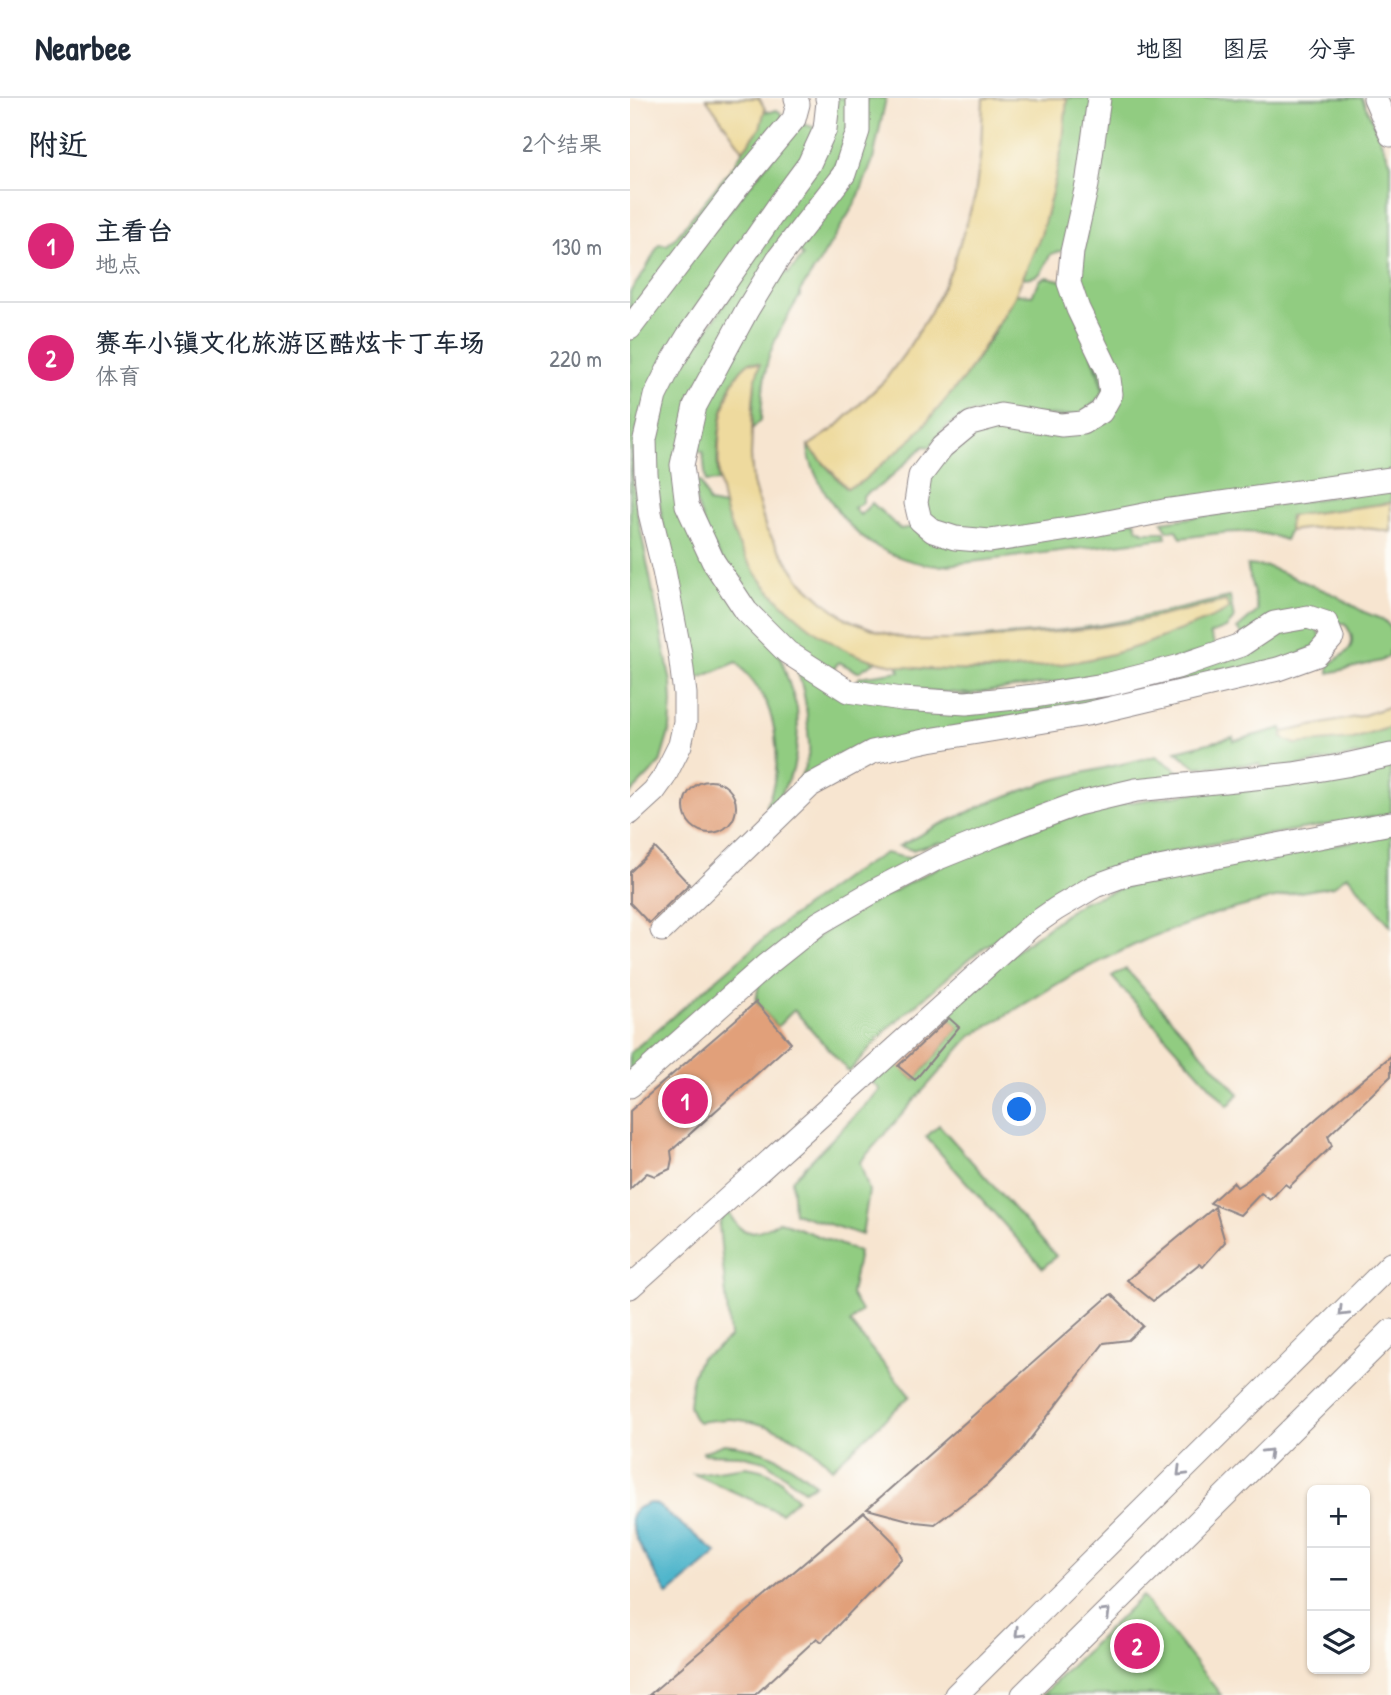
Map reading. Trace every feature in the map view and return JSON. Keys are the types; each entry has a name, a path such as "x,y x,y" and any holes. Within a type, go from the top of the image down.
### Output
{"street":[{"path":"630,328 735,190 794,119 798,104 796,98"},
{"path":"630,813 654,791 664,777 680,746 685,722 680,654 650,513 646,474 645,439 656,396 688,336 809,164 825,129 827,98"},
{"path":"663,930 811,785 872,752 1087,714 1278,669 1317,655 1332,638 1326,623 1308,617 1274,624 1241,645 1177,667 1110,684 966,703 902,699 848,691 786,652 746,611 713,561 687,505 682,465 695,406 747,310 778,259 844,174 858,131 858,98"},
{"path":"1099,98 1087,186 1072,252 1069,283 1078,309 1108,370 1111,394 1101,412 1083,423 1061,425 1001,415 971,423 942,447 920,476 916,503 920,520 933,531 955,538 990,541 1164,511 1391,479"},
{"path":"1375,98 1391,135"},
{"path":"630,1086 765,966 819,923 936,859 1053,812 1100,798 1136,790 1293,774 1391,755"},
{"path":"630,1287 1030,926 1056,909 1095,886 1128,874 1391,823"},
{"path":"956,1695 1391,1264"},
{"path":"1023,1695 1391,1331"}],"green space":[{"path":"836,98 855,98 836,173 717,354 681,500 779,652 797,708 798,729 793,770 773,810 766,805 776,769 776,746 770,712 760,691 737,662 690,682 652,459 664,400 679,371 745,274"},
{"path":"867,98 886,98 873,160 857,200 800,291 800,296 778,335 766,367 761,420 752,429 755,381 760,364 750,362 732,384 719,434 719,481 706,482 703,452 691,450 701,408 782,270 788,274 803,256 797,249"},
{"path":"1067,98 1095,98 1067,249 1051,254 1039,274 1022,278 1039,239 1050,199 1061,149"},
{"path":"1105,98 1362,98 1391,163 1391,474 998,536 926,521 928,476 977,427 1109,410 1078,288"},
{"path":"776,110 784,120 630,321 630,292 659,244 667,245 675,238 735,164 760,128 764,111"},
{"path":"800,123 816,128 815,136 637,428 633,454 636,507 671,682 672,703 670,729 660,763 630,794 630,339 658,299"},
{"path":"1047,277 1064,281 1089,344 1104,394 1080,416 971,413 941,432 930,447 924,446 883,484 863,496 863,502 854,508 860,515 872,503 900,529 913,527 924,538 1135,521 1138,529 1144,532 1165,532 1166,538 939,566 904,559 872,544 851,527 831,501 815,472 808,446 846,488 860,483 914,437 964,378 1016,294 1032,295 1041,279"},
{"path":"700,481 709,503 724,506 734,534 748,560 774,596 826,637 850,651 876,661 858,672 839,662 829,674 771,629 709,540 690,483"},
{"path":"1391,488 1391,503 1290,516 1285,540 1246,532 1181,538 1177,530 1168,531 1162,522"},
{"path":"1247,565 1269,567 1335,595 1384,620 1391,628 1391,654 1381,661 1329,673 1329,664 1346,652 1352,643 1352,637 1344,623 1244,636 1237,629 1258,611"},
{"path":"1230,597 1234,619 1226,628 1210,634 1216,647 1145,670 970,694 855,685 860,677 900,671 897,665 923,669 988,671 1019,668 1194,624 1221,614 1225,601 1139,621 1086,629 935,641 1094,626"},
{"path":"1314,625 1324,641 1283,663 911,740 791,798 804,770 809,749 807,714 801,681 795,666 836,691 1046,700 1283,629"},
{"path":"1391,727 1391,749 1264,772 1260,764 1196,767 1176,751 1233,737 1234,741 1282,728 1282,738 1353,739"},
{"path":"1156,756 1178,771 1200,773 950,847 941,842 912,850 899,846 993,801 1052,780"},
{"path":"1391,763 1391,814 1188,848 1093,875 1056,895 974,955 887,1029 849,1072 794,1010 777,1027 756,1002 759,982 838,921 957,857 1038,826 1111,805"},
{"path":"1391,834 1391,926 1347,875 1334,886 1294,893 1215,914 1149,938 1074,974 970,1037 860,1162 869,1191 862,1235 794,1213 792,1180 880,1090 871,1081 887,1062 896,1064 915,1080 959,1027 943,1013 990,970 1082,902 1145,880"},
{"path":"885,853 907,858 920,855 630,1075 630,1053 780,925 847,876"},
{"path":"1126,969 1239,1094 1228,1106 1112,977"},
{"path":"939,1125 1056,1256 1043,1268 926,1137"},
{"path":"729,1212 745,1231 764,1229 780,1221 859,1252 851,1294 861,1311 850,1323 910,1396 832,1468 811,1449 773,1428 727,1419 698,1422 689,1406 692,1376 700,1358 730,1337 719,1225"},
{"path":"724,1444 751,1448 772,1456 793,1467 815,1484 804,1490 765,1461 740,1455 703,1452"},
{"path":"746,1467 776,1477 797,1499 781,1513 694,1474"},
{"path":"1142,1596 1221,1695 1042,1695"}],"sand":[{"path":"706,98 759,98 765,109 760,128 743,150"},
{"path":"983,98 1067,98 1063,142 1041,235 1014,298 964,378 914,437 860,483 847,488 808,446 835,428 884,381 930,313 952,268 975,196 981,150"},
{"path":"750,362 760,364 755,381 751,456 753,483 766,529 800,580 847,619 911,640 971,640 1087,629 1139,621 1226,601 1229,609 1201,623 1118,653 1036,667 980,670 919,668 885,663 848,651 804,623 777,598 746,558 731,527 719,479 720,434 723,411 731,388 742,369"},
{"path":"1391,503 1391,532 1340,527 1289,531 1290,516"},
{"path":"1391,706 1391,727 1353,739 1295,744 1282,738 1283,732 1361,716"}],"water":[{"path":"650,1503 657,1505 717,1553 668,1595 646,1558 632,1527 633,1513"}],"building":[{"path":"710,781 720,783 728,789 734,797 734,817 728,825 720,831 710,833 700,831 692,825 686,817 684,807 686,797 692,789 700,783"},
{"path":"655,848 689,884 649,923 630,903 630,872"},
{"path":"756,1002 791,1043 671,1151 670,1169 655,1176 647,1173 630,1189 630,1111"},
{"path":"949,1018 959,1027 915,1080 898,1066"},
{"path":"1391,1056 1391,1076 1328,1136 1332,1146 1289,1187 1285,1184 1270,1200 1261,1193 1240,1215 1210,1203 1233,1182 1237,1187 1248,1180"},
{"path":"1215,1207 1225,1242 1203,1267 1199,1264 1153,1301 1127,1280"},
{"path":"1111,1294 1143,1326 1128,1340 1104,1343 1020,1452 987,1485 935,1524 916,1522 867,1509"},
{"path":"864,1512 894,1542 902,1558 822,1642 817,1638 755,1695 649,1695"}],"place":[{"name":"主看台","path":"685,1101"},
{"name":"赛车小镇文化旅游区酷炫卡丁车场","path":"1137,1646"}]}
